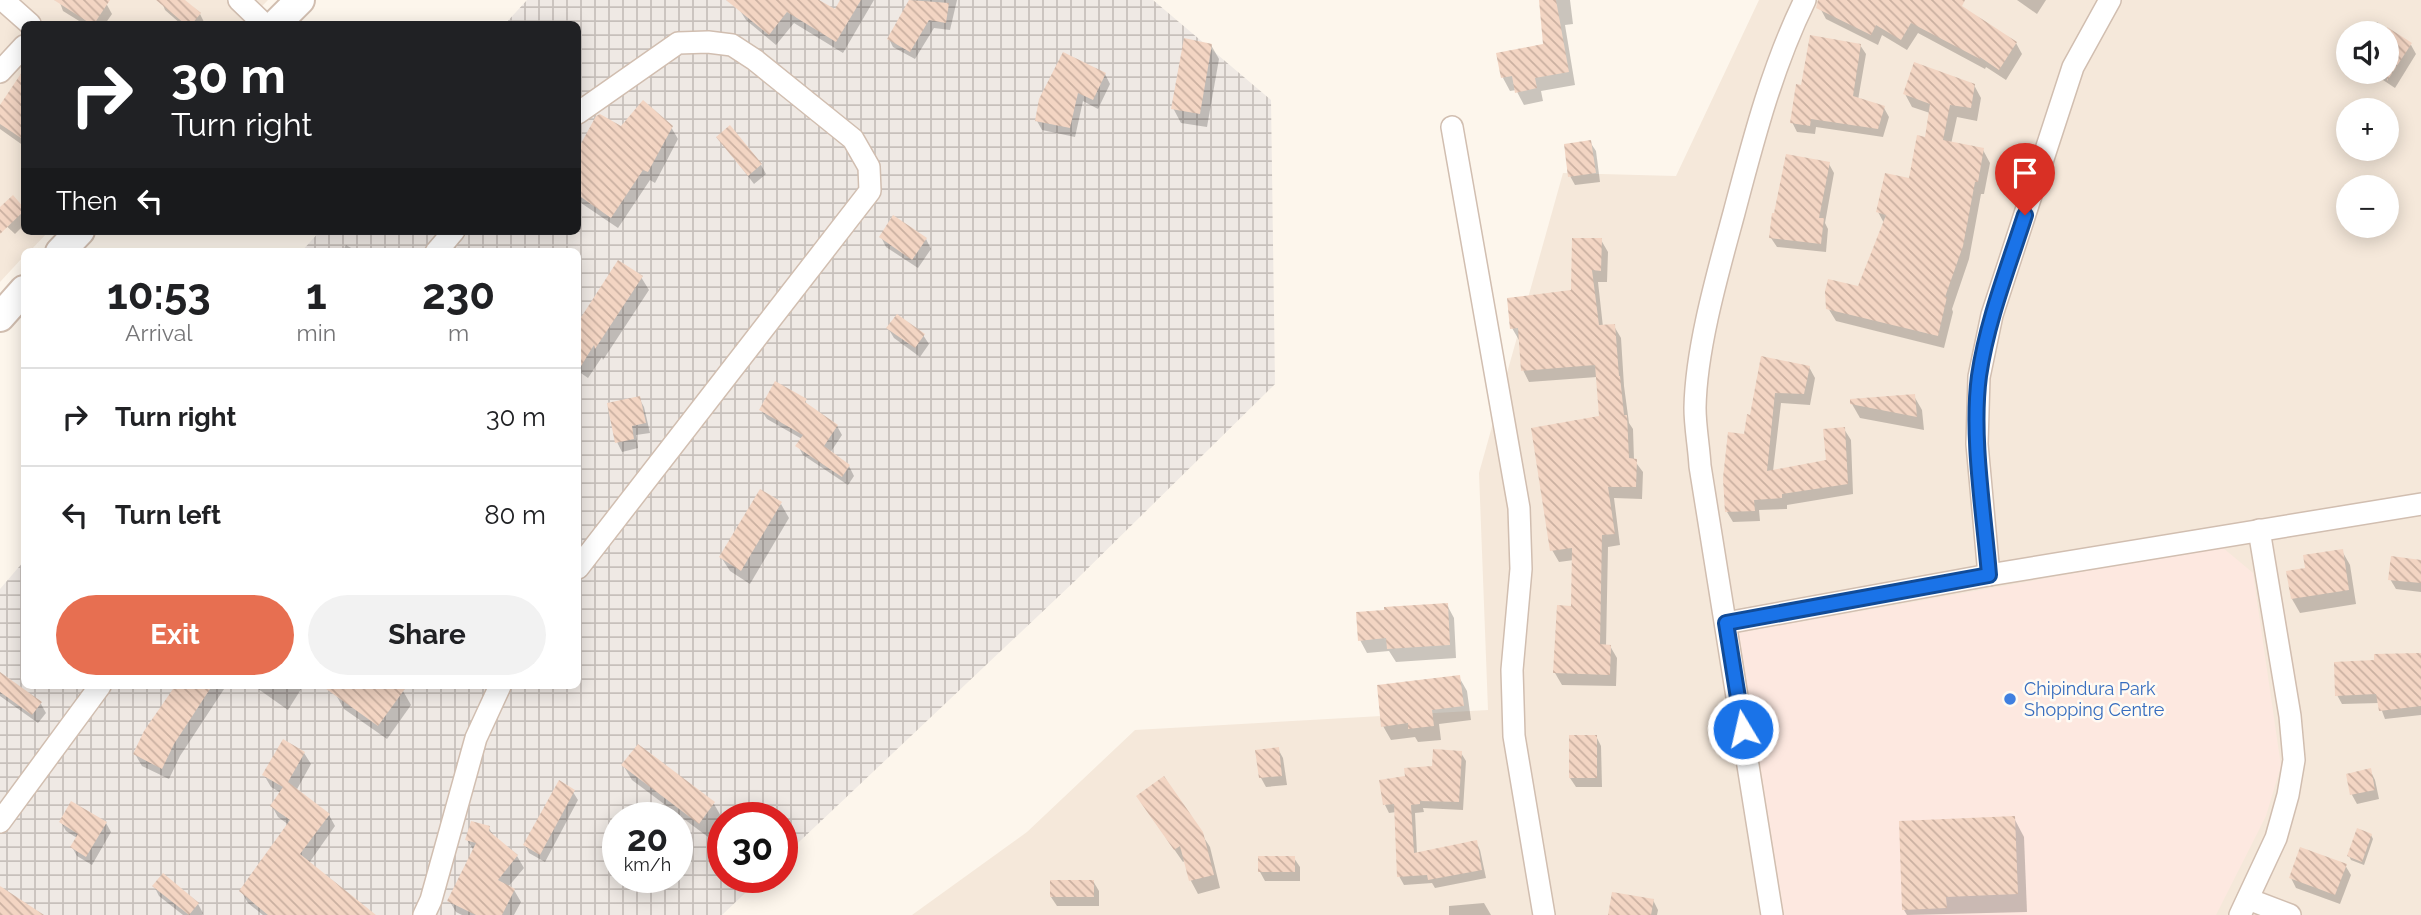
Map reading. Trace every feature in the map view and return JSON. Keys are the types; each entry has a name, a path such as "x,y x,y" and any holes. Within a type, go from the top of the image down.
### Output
{"street":[{"path":"3,0 27,21"},
{"path":"239,0 261,21"},
{"path":"279,21 300,0"},
{"path":"1772,915 1700,466 1695,408 1701,361 1720,265 1754,140 1789,33 1805,0"},
{"path":"1989,575 1978,444 1979,377 1993,315 2073,67 2110,0"},
{"path":"581,112 678,43 708,42 732,45 755,60 853,139 869,167 870,191 581,564"},
{"path":"0,72 21,49"},
{"path":"1452,127 1519,508 1521,569 1512,670 1514,736 1544,915"},
{"path":"64,248 76,235"},
{"path":"0,317 21,293"},
{"path":"1726,623 1989,575 2421,504"},
{"path":"2259,530 2290,716 2294,760 2288,796 2276,838 2244,907 2290,915"},
{"path":"0,822 98,689"},
{"path":"424,915 431,900 476,738 499,689"}],"shaded area":[{"path":"0,0 268,0 248,21 21,21 21,235 45,235 33,248 21,248 21,259 0,282"},
{"path":"527,0 1153,0 1271,100 1275,384 1077,579 798,843 798,802 707,802 707,893 745,893 722,915 0,915 0,589 21,564 21,689 581,689 581,248 305,248 316,235 581,235 581,21 508,21"},
{"path":"1759,0 2421,0 2421,915 912,915 1027,832 1135,730 1488,710 1479,473 1563,173 1676,176"},
{"name":"Chipindura Park Shopping Centre","path":"2222,547 2253,573 2281,766 2266,816 2216,915 1784,915 1739,633"}],"building":[{"path":"54,0 110,0 96,21 86,21"},
{"path":"156,0 185,0 201,13 194,21 181,21"},
{"path":"726,0 819,0 835,9 840,0 861,0 836,42 787,12 769,35"},
{"path":"909,0 949,3 946,23 929,20 910,52 887,39"},
{"path":"1539,0 1556,0 1569,72 1535,78 1537,88 1515,93 1512,76 1501,78 1496,53 1543,44"},
{"path":"1818,0 1965,0 1962,6 2017,42 1999,70 1980,57 1911,23 1901,40 1876,25 1871,35 1816,8"},
{"path":"1810,35 1861,44 1853,96 1885,106 1878,129 1811,119 1810,126 1790,123 1796,84 1801,85"},
{"path":"2399,35 2412,43 2399,63"},
{"path":"1184,38 1212,44 1200,114 1171,109"},
{"path":"1063,52 1106,73 1093,100 1078,93 1070,128 1035,121 1039,99"},
{"path":"1914,62 1975,84 1971,108 1950,105 1943,140 1984,148 1963,246 1945,297 1938,336 1826,309 1825,291 1828,279 1858,286 1886,215 1876,212 1885,173 1909,178 1917,135 1925,137 1930,104 1903,94"},
{"path":"21,74 21,138 0,124 0,105"},
{"path":"643,100 673,126 648,172 643,170 611,218 581,197 581,144 596,116 600,114 621,126"},
{"path":"730,125 762,164 748,176 716,137"},
{"path":"1591,140 1596,173 1568,177 1564,144"},
{"path":"1786,154 1830,162 1819,218 1824,218 1821,244 1769,238"},
{"path":"13,195 21,204 21,214 0,234 0,207"},
{"path":"893,215 927,238 912,260 879,237"},
{"path":"1572,238 1602,238 1601,271 1592,270 1599,325 1615,324 1624,415 1627,415 1629,458 1637,459 1636,487 1608,487 1615,534 1602,535 1600,644 1611,645 1610,675 1553,673 1557,605 1571,606 1572,548 1550,551 1531,428 1599,416 1595,365 1521,371 1518,328 1510,329 1507,298 1571,290"},
{"path":"618,260 643,276 581,366 581,317"},
{"path":"897,314 925,334 915,348 886,328"},
{"path":"1761,356 1810,366 1804,394 1775,393 1767,471 1826,460 1823,429 1845,427 1848,484 1782,494 1782,498 1754,500 1755,511 1725,512 1723,478 1728,432 1744,434"},
{"path":"775,381 807,399 805,402 838,425 824,446 850,465 842,477 795,446 803,435 759,410"},
{"path":"1915,394 1917,417 1850,404 1850,399"},
{"path":"640,396 646,423 632,426 634,439 615,443 607,403"},
{"path":"760,489 782,502 741,571 719,557"},
{"path":"2343,549 2349,590 2291,599 2286,571 2305,568 2303,555"},
{"path":"2391,556 2421,560 2421,583 2388,580"},
{"path":"1448,603 1450,645 1387,649 1386,638 1358,641 1356,612 1384,610 1384,607"},
{"path":"2421,653 2421,706 2379,711 2376,694 2335,696 2334,662 2374,660 2374,654"},
{"path":"0,672 42,702 32,715 0,692"},
{"path":"1460,675 1464,706 1432,710 1434,726 1408,729 1408,723 1381,727 1377,685"},
{"path":"173,689 210,689 174,744 162,769 133,754 144,731"},
{"path":"326,689 405,689 378,726"},
{"path":"1569,735 1597,735 1597,778 1569,778"},
{"path":"283,739 305,752 288,782 330,814 300,854 376,915 268,915 239,891 290,820 270,806 283,787 262,775"},
{"path":"638,744 715,802 707,802 707,813 699,824 693,819 693,802 670,802 621,765"},
{"path":"1279,747 1282,776 1259,778 1255,750"},
{"path":"1433,749 1462,751 1459,802 1420,801 1420,804 1411,805 1414,853 1477,840 1482,870 1428,880 1427,875 1397,877 1394,804 1383,805 1379,780 1405,776 1404,768 1432,766"},
{"path":"2371,768 2375,790 2350,795 2346,774"},
{"path":"1164,776 1203,832 1214,875 1189,881 1180,846 1174,850 1136,796"},
{"path":"559,780 575,790 540,855 523,845"},
{"path":"71,801 107,822 86,857 70,847 78,834 59,822"},
{"path":"2015,816 2018,894 1946,897 1947,908 1902,910 1899,821"},
{"path":"471,821 490,826 489,831 518,855 498,880 515,889 502,915 476,915 447,901 476,843 465,840"},
{"path":"2357,828 2372,834 2362,862 2347,856"},
{"path":"2300,847 2347,864 2335,895 2289,878"},
{"path":"1258,856 1295,856 1295,872 1258,872"},
{"path":"163,873 199,903 189,915 152,886"},
{"path":"1050,880 1094,880 1094,897 1050,897"},
{"path":"0,886 44,915 0,915"},
{"path":"1612,892 1654,899 1651,915 1608,915"}],"place":[{"name":"Chipindura Park Shopping Centre","path":"2010,699"}],"route":[{"path":"1743,729 1726,623 1989,575 1978,444 1979,377 1993,315 2025,215"}]}
